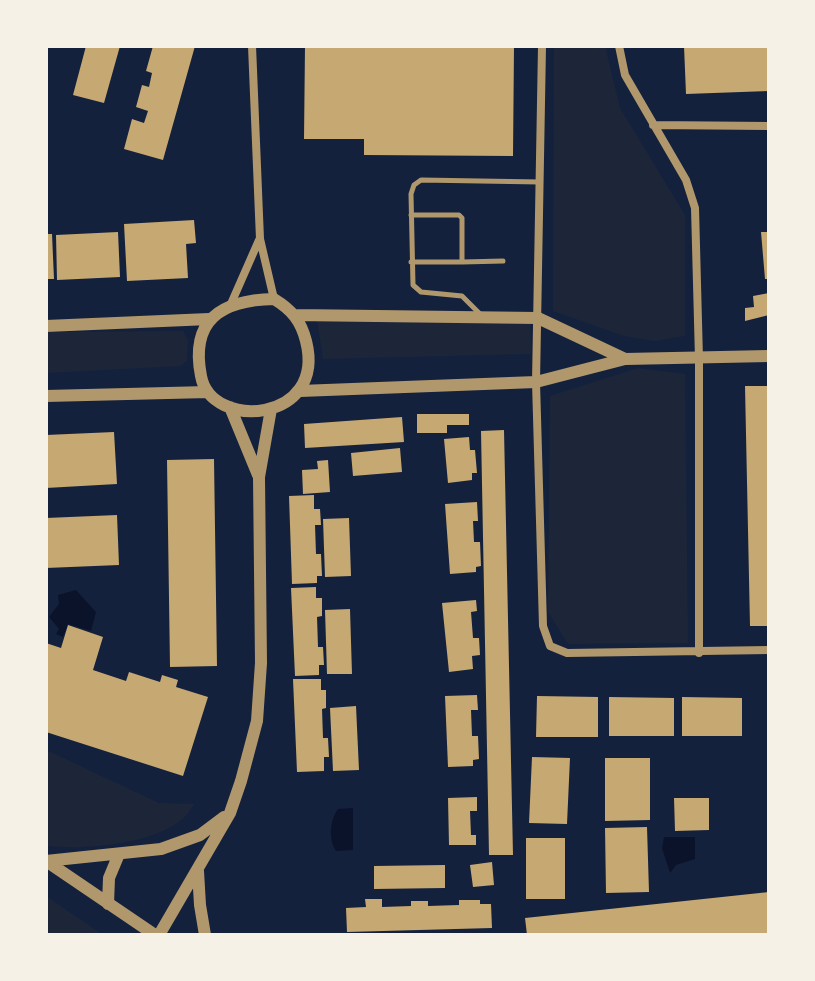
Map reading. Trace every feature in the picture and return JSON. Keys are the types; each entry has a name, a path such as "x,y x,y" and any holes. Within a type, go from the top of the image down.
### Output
{"street":[{"path":"252,46 260,239 274,299 295,315 303,331 309,371 300,391 288,401 271,409 244,412 230,407 208,392 201,381 198,345 209,319 230,306 274,299"},
{"path":"542,46 536,382 543,626 550,646 567,653 769,650"},
{"path":"619,46 625,75 686,180 695,208 699,359 699,653"},
{"path":"653,125 769,126"},
{"path":"230,306 260,239"},
{"path":"295,315 538,318 625,359"},
{"path":"46,326 209,319"},
{"path":"300,391 536,382 625,359 769,356"},
{"path":"46,396 208,392"},
{"path":"230,407 259,477"},
{"path":"46,861 157,935 230,813 257,721 261,663 259,477 271,409"},
{"path":"46,861 161,849 200,835 230,813"},
{"path":"108,904 109,878 119,854"},
{"path":"198,869 205,935"}],"lane":[{"path":"484,317 462,296 421,292 413,285 411,215 414,185 421,180 540,182"},
{"path":"411,215 459,215 462,218 462,262"},
{"path":"411,262 503,261"}],"shaded area":[{"path":"554,46 605,46 620,108 685,215 685,336 654,341 624,336 553,311"},
{"path":"317,320 530,323 531,354 323,359"},
{"path":"183,331 188,340 187,361 180,366 46,373 46,332"},
{"path":"638,368 685,374 688,643 568,644 548,612 550,396"},
{"path":"76,590 96,612 91,631 68,624 63,637 56,634 59,629 49,617 59,604 58,595"},
{"path":"46,750 159,803 194,804 184,817 169,828 129,842 85,847 46,845"},
{"path":"353,808 353,850 336,851 331,835 333,819 338,809"},
{"path":"664,837 695,837 695,859 676,865 670,873 662,848"},
{"path":"46,896 103,935 46,935"}],"building":[{"path":"86,46 120,46 104,103 73,95"},
{"path":"153,46 195,46 163,160 124,149 132,119 144,123 148,111 136,107 142,85 149,87 152,73 146,71"},
{"path":"305,46 514,46 513,156 364,155 364,139 304,139"},
{"path":"684,46 769,46 769,91 686,94"},
{"path":"194,220 196,243 186,244 188,278 127,281 124,224"},
{"path":"118,232 120,277 57,280 56,235"},
{"path":"761,232 769,232 769,279 765,279"},
{"path":"46,234 52,234 54,279 46,279"},
{"path":"769,293 769,315 745,321 745,308 754,307 753,296"},
{"path":"745,386 769,386 769,626 750,626"},
{"path":"417,414 469,414 469,425 447,425 447,433 417,433"},
{"path":"402,417 404,442 305,448 304,424"},
{"path":"504,430 513,855 489,855 481,431"},
{"path":"114,432 117,484 46,488 46,435"},
{"path":"469,437 470,450 475,450 477,473 472,473 472,480 448,483 444,439"},
{"path":"400,448 402,472 353,476 351,453"},
{"path":"214,459 217,666 170,667 167,460"},
{"path":"328,460 330,492 303,494 302,470 318,469 317,461"},
{"path":"314,495 314,509 320,509 321,525 315,525 316,554 321,554 322,576 317,576 317,583 292,584 289,496"},
{"path":"477,502 478,521 473,521 474,542 480,542 481,566 476,567 476,572 450,574 445,504"},
{"path":"117,515 119,565 46,568 46,518"},
{"path":"349,518 351,576 325,577 323,519"},
{"path":"316,587 316,598 322,598 322,616 317,617 318,647 323,647 324,665 319,665 319,675 295,676 291,588"},
{"path":"476,600 477,611 471,612 473,638 479,638 480,655 472,656 473,669 449,672 442,603"},
{"path":"350,609 352,674 327,674 325,610"},
{"path":"68,625 103,637 93,670 126,681 129,672 160,682 162,675 178,680 176,687 208,697 183,776 46,732 46,643 61,648"},
{"path":"293,679 321,679 321,690 326,690 326,708 322,709 323,738 328,738 329,757 324,757 324,771 297,772"},
{"path":"477,695 478,710 471,710 472,736 478,736 479,759 473,760 473,766 448,767 445,696"},
{"path":"537,696 598,697 598,737 536,737"},
{"path":"609,697 674,698 674,736 609,736"},
{"path":"682,697 742,698 742,736 682,736"},
{"path":"356,706 359,770 333,771 330,708"},
{"path":"532,757 570,758 567,824 529,823"},
{"path":"605,758 650,758 650,820 605,821"},
{"path":"477,797 477,811 470,811 471,835 476,835 476,845 449,845 448,798"},
{"path":"674,798 709,798 709,830 675,831"},
{"path":"647,827 649,892 606,893 605,828"},
{"path":"526,838 565,838 565,899 526,899"},
{"path":"492,862 494,885 473,887 470,865"},
{"path":"445,865 445,888 374,889 374,866"},
{"path":"769,892 769,935 527,935 525,918"},
{"path":"365,899 382,899 382,907 411,906 411,901 428,901 428,906 459,905 459,900 480,900 480,904 491,904 492,928 347,932 346,908 366,907"}]}
